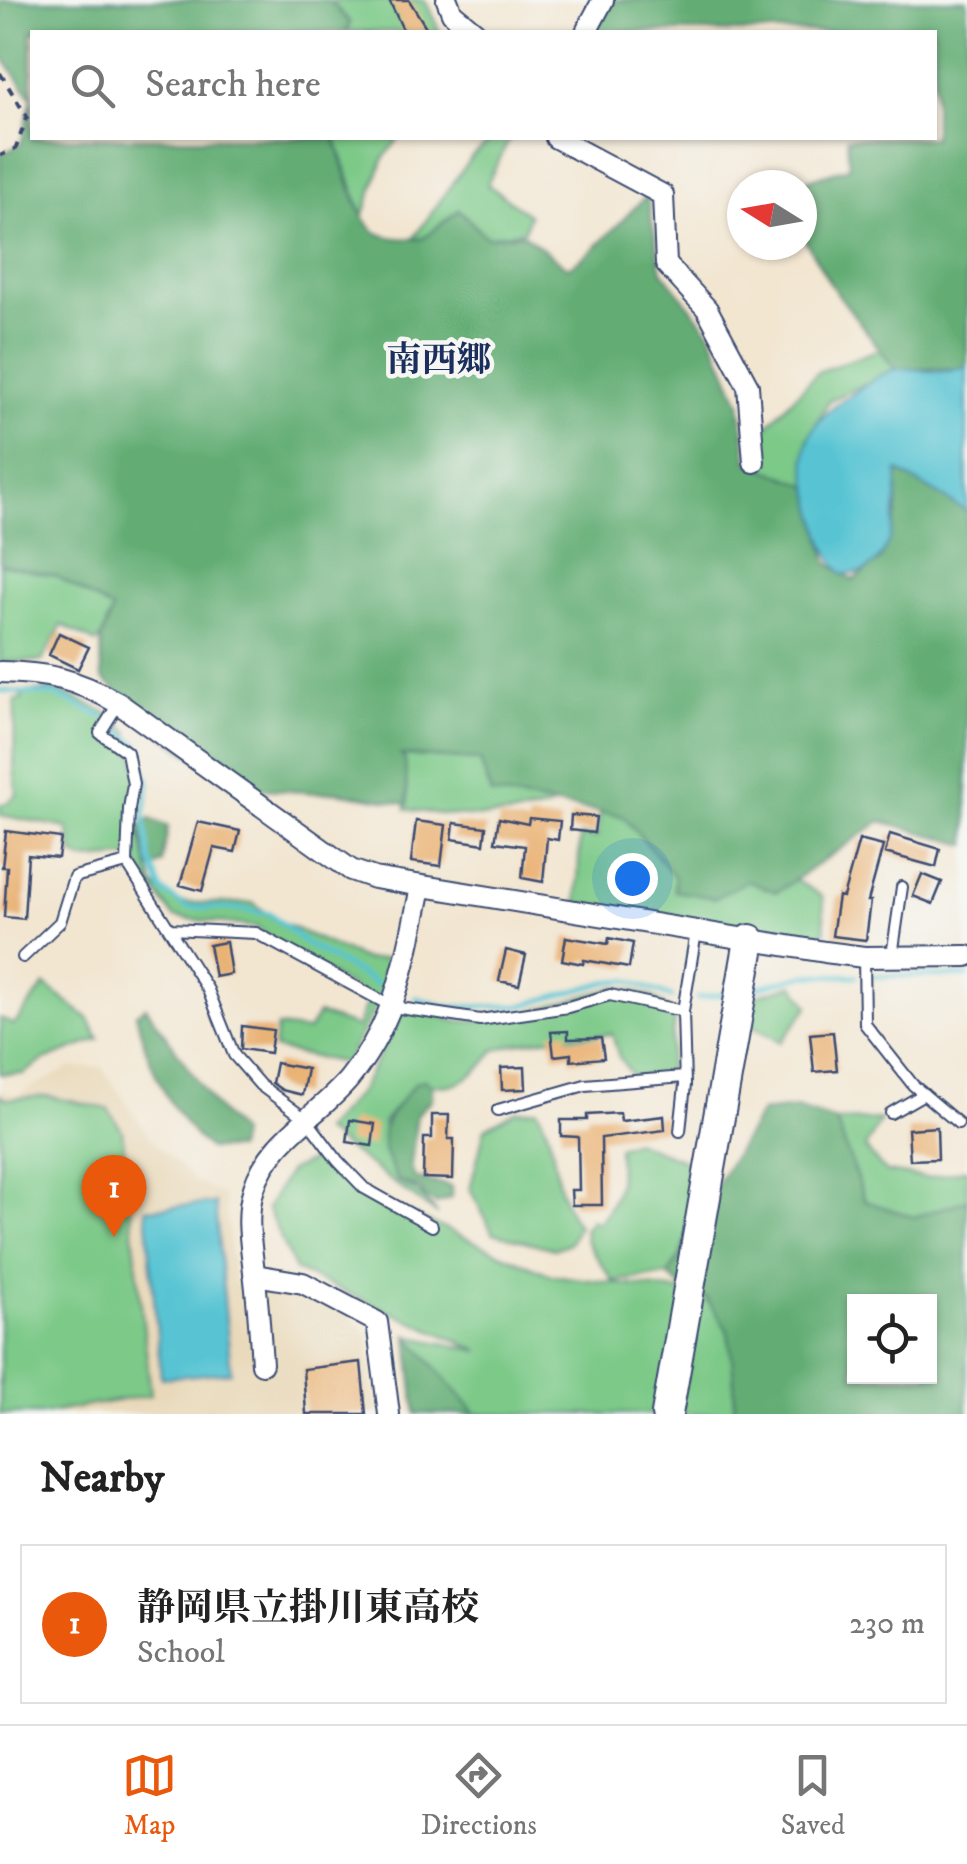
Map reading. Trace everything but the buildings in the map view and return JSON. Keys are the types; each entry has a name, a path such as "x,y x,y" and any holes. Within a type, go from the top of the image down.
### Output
{"street":[{"path":"447,0 452,13 473,30"},
{"path":"587,30 603,0"},
{"path":"560,140 663,195 666,264 706,309 748,386 754,462"},
{"path":"0,672 50,674 84,684 118,703 351,870 420,887 864,956 967,956"},
{"path":"262,1364 248,1221 252,1192 261,1169 276,1148 348,1080 376,1040 393,1006 420,887"},
{"path":"668,1414 750,940"},
{"path":"255,1275 303,1283 377,1322 389,1414"}],"lane":[{"path":"118,703 100,733 127,752 134,784 127,863 208,990 234,1055 260,1085 308,1120 364,1188 432,1226"},
{"path":"23,956 60,922 74,877 127,863"},
{"path":"892,956 902,888"},
{"path":"170,929 256,933 393,1006 480,1020 568,1007 610,996 683,1012"},
{"path":"680,1131 683,1012 696,931"},
{"path":"864,956 865,1024 924,1094 958,1123"},
{"path":"498,1110 585,1085 684,1076"},
{"path":"891,1113 924,1094"}],"path":[{"path":"0,73 27,117 16,148 0,156"}],"shaded area":[{"path":"102,1067 152,1140 195,1181 224,1196 234,1284 272,1278 337,1300 367,1336 376,1414 0,1414 0,1089 17,1095 69,1068"}],"green space":[{"path":"0,0 329,0 350,23 347,30 30,30 30,95 0,53"},
{"path":"425,0 439,30 348,30 350,23 332,3"},
{"path":"613,0 967,0 967,365 960,369 895,369 816,260 817,177 849,167 847,140 937,140 937,30 595,30"},
{"path":"30,106 30,140 336,140 362,215 381,235 422,239 459,210 486,237 523,234 567,267 597,246 647,196 662,271 710,332 740,402 748,463 809,486 828,563 853,580 881,559 897,513 897,471 967,511 967,845 881,821 777,892 747,881 715,898 675,891 674,876 623,816 491,794 480,760 401,755 405,760 408,804 337,792 235,787 165,737 102,678 101,639 112,610 56,576 0,564 0,155 21,144"},
{"path":"336,140 398,140 383,160 363,217"},
{"path":"492,140 509,140 487,184 529,215 524,231 486,237 459,210 422,239 413,239 472,156"},
{"path":"880,349 895,369 829,401 808,439 809,486 759,473 763,430 818,372"},
{"path":"0,564 56,576 113,610 101,639 96,643 62,625 42,661 0,662"},
{"path":"57,690 105,712 129,732 142,791 136,823 154,886 180,903 253,903 278,921 365,960 392,958 379,1002 345,1063 274,1049 277,1027 308,1031 318,1014 357,1027 369,997 272,942 257,927 174,917 131,857 82,860 73,854 68,828 0,815 0,804 17,795 15,700 22,700 21,692"},
{"path":"401,755 481,760 491,794 555,805 501,816 406,809"},
{"path":"600,812 623,816 675,876 747,880 777,892 795,879 823,897 825,933 801,937 577,903 580,836 597,837"},
{"path":"150,819 168,827 162,863 150,870 140,829"},
{"path":"45,985 88,1018 99,1039 44,1060 23,1074 0,1074 0,1018 14,1025"},
{"path":"794,985 809,1006 781,1042 747,1023 743,1006 755,996"},
{"path":"617,987 652,997 675,1014 668,1072 633,1077 619,1057 612,1034 522,1043 493,1051 481,1068 455,1083 416,1083 383,1122 398,1181 418,1192 438,1215 323,1131 360,1091 407,1004 458,1022 518,1015"},
{"path":"146,1007 215,1106 240,1134 237,1149 209,1149 171,1104 154,1070 136,1014"},
{"path":"424,1080 432,1085 432,1099 417,1114 411,1164 414,1177 451,1187 451,1198 436,1204 423,1196 421,1189 398,1181 384,1150 388,1118 416,1082"},
{"path":"0,1095 6,1099 48,1096 108,1109 122,1130 151,1395 42,1414 0,1414"},
{"path":"796,1108 836,1121 865,1201 914,1217 967,1200 967,1414 733,1414 734,1374 726,1329 707,1298 686,1292 668,1275 680,1257 692,1224 761,1112"},
{"path":"537,1109 549,1137 562,1195 578,1226 570,1243 554,1249 493,1233 470,1189 485,1128 516,1111"},
{"path":"881,1120 865,1148 886,1172 928,1178 967,1169 967,1201 911,1219 865,1201 836,1121"},
{"path":"634,1141 689,1162 704,1177 680,1257 668,1275 613,1281 586,1241 584,1230 591,1220 599,1223 615,1196 618,1147"},
{"path":"317,1158 376,1199 551,1275 707,1298 728,1333 733,1414 476,1414 408,1336 480,1351 295,1270 267,1208 289,1171"},
{"path":"408,1336 476,1414 416,1414"}],"water":[{"path":"967,366 967,511 898,471 894,521 883,553 860,572 842,574 819,529 810,490 806,457 812,431 834,407 887,372 947,371"},
{"path":"215,1203 231,1372 161,1378 146,1209"}],"waterway":[{"path":"0,691 56,695 103,717"},
{"path":"112,725 137,744 149,783 144,816 150,859 162,891 186,907 270,914 307,944 377,984"},
{"path":"751,989 807,975 856,976"},
{"path":"873,976 967,976"},
{"path":"416,998 448,1007 521,1006 626,980 672,997"},
{"path":"697,998 730,993"}],"place":[{"name":"静岡県立掛川東高校","path":"114,1237"}],"district":[{"name":"南西郷","path":"439,361"}]}
